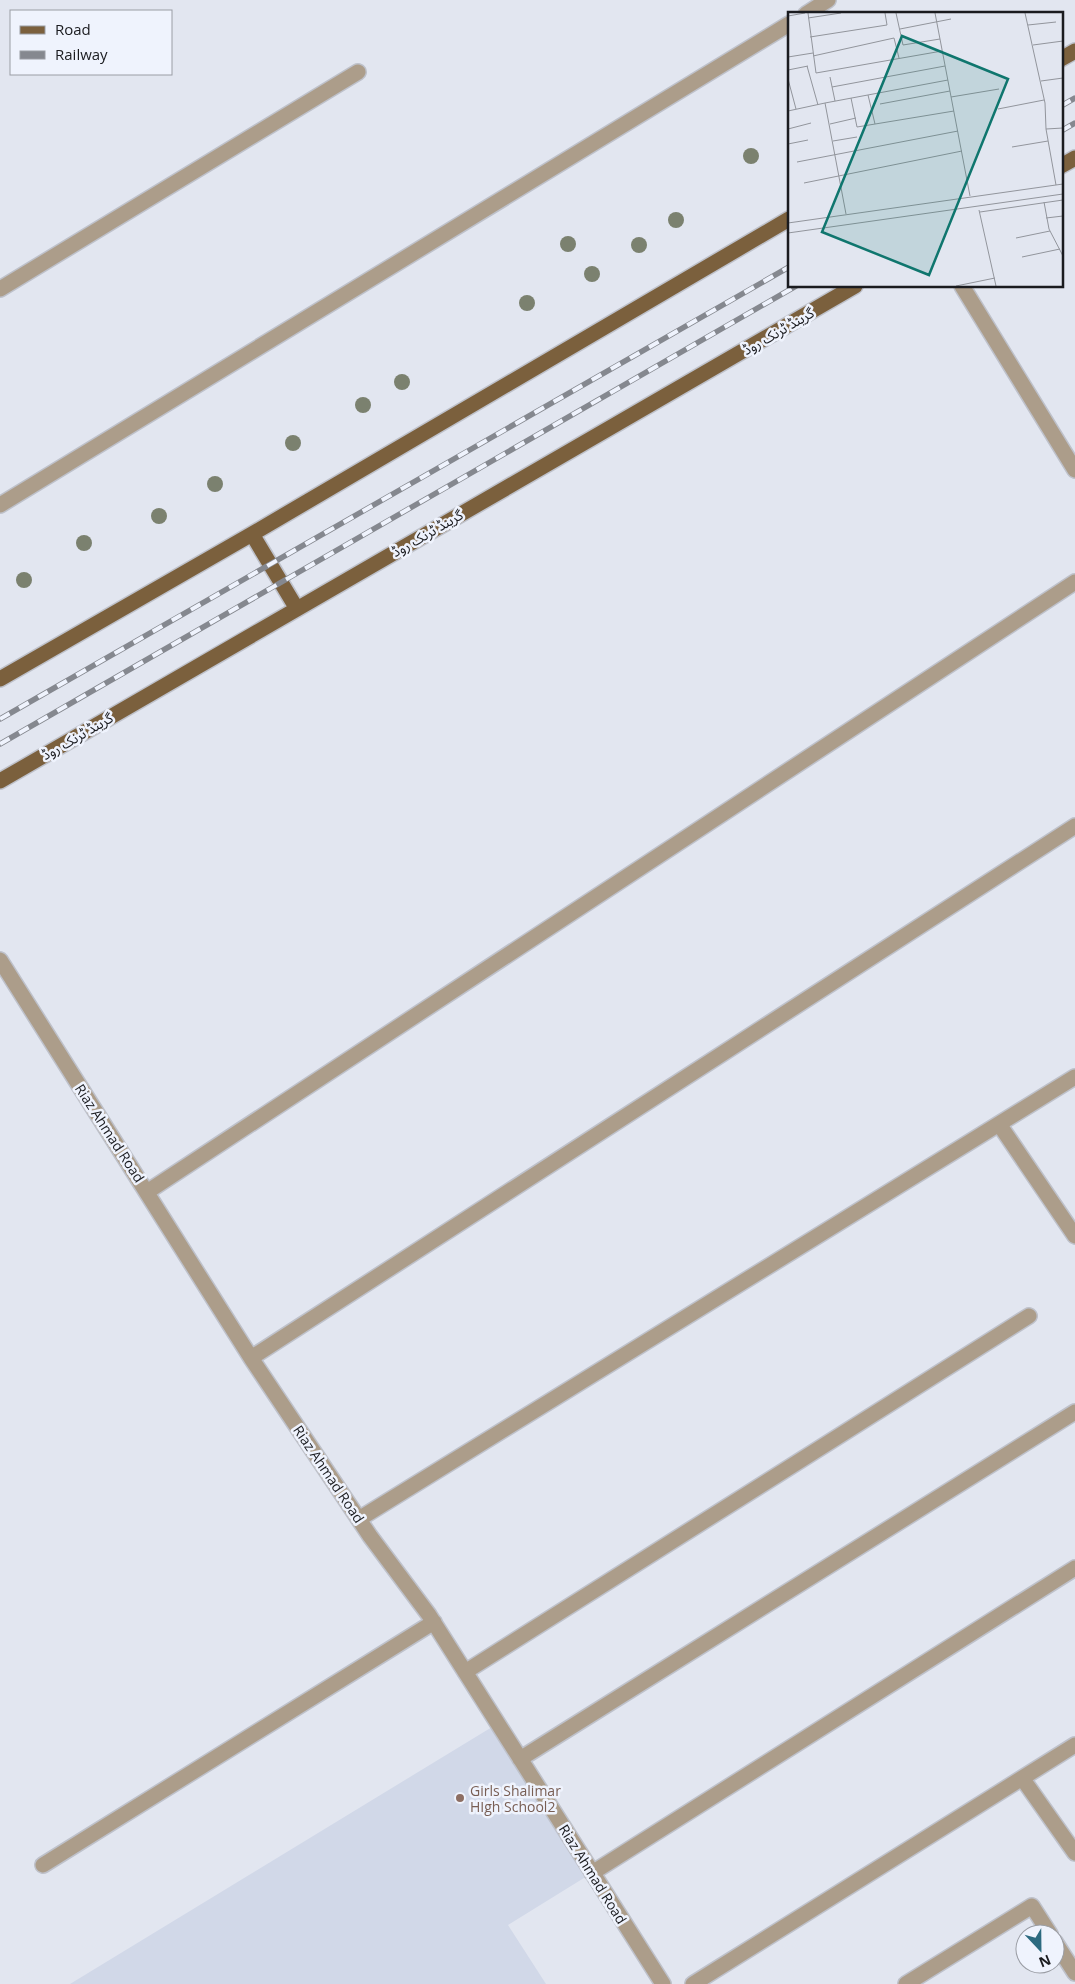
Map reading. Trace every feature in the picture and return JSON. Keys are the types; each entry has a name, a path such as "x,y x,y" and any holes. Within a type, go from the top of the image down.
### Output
{"main road":[{"path":"1062,58 1075,51"},
{"path":"1062,165 1075,158"},
{"path":"0,679 252,534 788,220"},
{"name":"گرینڈ ٹرنک روڈ","path":"0,781 852,288"},
{"path":"252,534 297,609"}],"street":[{"path":"809,12 828,0"},
{"path":"0,505 788,25"},
{"path":"0,288 358,72"},
{"path":"963,288 1075,470"},
{"path":"147,1192 1075,582"},
{"path":"251,1358 1075,826"},
{"name":"Riaz Ahmad Road","path":"0,960 251,1358 359,1519 434,1622 663,1984"},
{"path":"359,1519 1075,1077"},
{"path":"998,1124 1075,1236"},
{"path":"465,1672 1029,1316"},
{"path":"520,1758 1075,1412"},
{"path":"592,1873 1075,1568"},
{"path":"43,1865 434,1622"},
{"path":"693,1984 1075,1744"},
{"path":"1022,1778 1075,1853"},
{"path":"906,1984 1032,1906 1044,1924"},
{"path":"1065,1958 1075,1973"}],"shaded area":[{"name":"Girls Shalimar HIgh School2","path":"497,1724 592,1873 508,1925 546,1984 70,1984"}],"railway":[{"path":"1062,105 1075,98"},
{"path":"1062,130 1075,123"},
{"path":"0,719 788,268"},
{"path":"0,744 793,288"}],"place":[{"name":"Girls Shalimar HIgh School2","path":"460,1798"}]}
